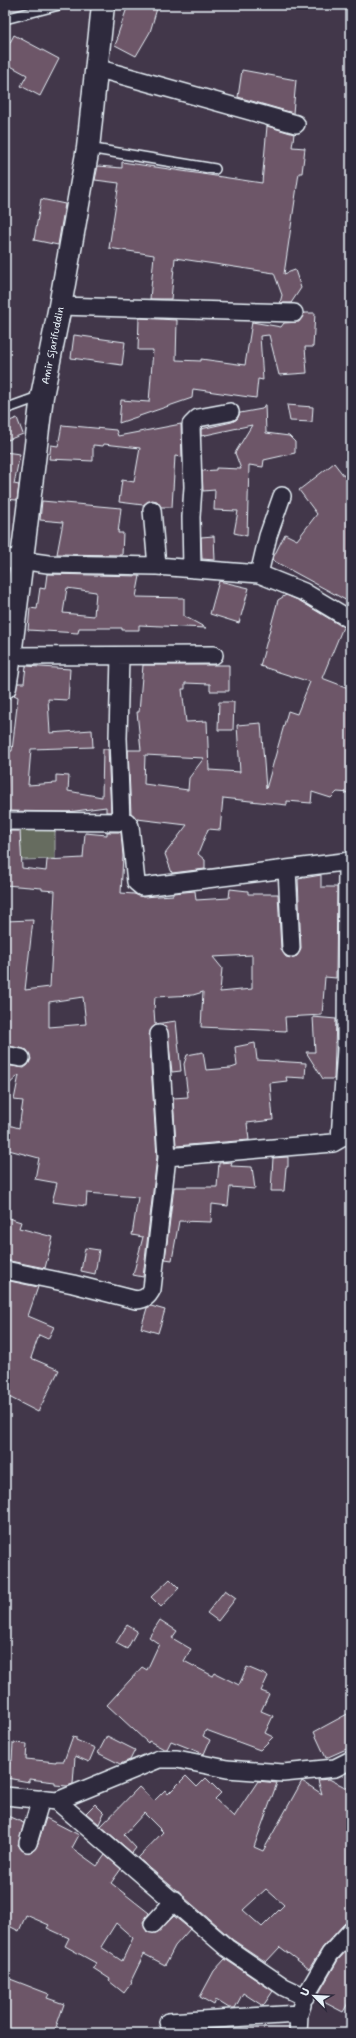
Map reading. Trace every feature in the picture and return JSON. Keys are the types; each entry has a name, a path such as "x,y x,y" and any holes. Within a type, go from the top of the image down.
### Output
{"main road":[{"name":"Amir Sjarifuddin","path":"5,687 10,656 14,559 42,396 60,306 88,148 103,5"}],"street":[{"path":"96,68 296,124"},
{"path":"60,306 294,313"},
{"path":"192,569 192,425 198,418 230,412"},
{"path":"259,574 268,536 282,496"},
{"path":"152,510 157,566"},
{"path":"14,559 48,564 157,566 259,574 304,592 351,620"},
{"path":"10,656 214,655"},
{"path":"120,656 118,738 121,822"},
{"path":"5,821 127,822 130,826 136,882 142,887 349,861 346,1049 340,1139 333,1143 167,1157"},
{"path":"287,869 291,948"},
{"path":"5,1270 73,1284 136,1300 144,1299 148,1296 152,1289 167,1157 159,1034"},
{"path":"5,1796 49,1800 159,1759 177,1759 227,1769 283,1773 335,1768 351,1760"},
{"path":"28,1843 49,1800"},
{"path":"49,1800 174,1900 227,1948 284,1987 305,1997"},
{"path":"153,1924 174,1900"},
{"path":"298,2033 299,2014 305,1997 330,1954 351,1931"},
{"path":"168,2022 299,2014"}],"lane":[{"path":"5,19 59,5"},
{"path":"88,148 215,169"},
{"path":"5,409 42,396"}],"green space":[{"path":"55,828 55,859 21,860 20,830"}],"building":[{"path":"128,5 158,5 150,32 136,56 115,45"},
{"path":"14,35 59,59 40,96 21,86 27,75 5,63 5,52"},
{"path":"242,70 296,80 293,113 238,97"},
{"path":"267,126 294,134 292,147 305,148 302,173 299,173 284,274 295,270 301,288 291,303 280,303 282,295 274,273 175,258 171,299 150,299 154,255 109,248 119,183 95,180 98,166 122,168 122,162 262,183"},
{"path":"41,199 65,204 58,245 34,240"},
{"path":"304,313 315,313 313,347 305,347 307,373 279,375 269,335 260,336 263,380 258,379 256,398 193,389 192,398 119,423 121,400 149,402 153,350 138,350 139,318 177,320 176,360 201,361 201,359 245,365 252,322 281,327 284,323 299,322"},
{"path":"74,335 125,342 122,365 71,358"},
{"path":"265,404 266,433 289,436 295,442 295,453 264,460 263,467 249,465 247,536 234,533 238,511 214,510 215,490 203,491 202,471 216,470 216,468 241,469 235,453 252,425 201,436 201,429 232,422 237,419 240,413 262,409"},
{"path":"287,405 313,407 312,422 290,421"},
{"path":"17,418 23,434 8,440 5,432 5,423"},
{"path":"181,424 182,457 175,456 172,507 161,507 157,501 152,500 143,505 119,502 122,480 134,482 140,448 104,444 103,446 93,445 93,461 49,459 51,445 58,446 62,425 116,430 118,436"},
{"path":"5,452 20,454 14,484 19,485 17,500 5,499"},
{"path":"334,463 351,485 351,603 272,560 285,534 297,540 317,514 299,490"},
{"path":"42,501 121,508 118,533 123,533 122,555 57,554 63,522 40,520"},
{"path":"214,536 215,560 202,559 201,537"},
{"path":"47,574 140,576 136,597 184,598 184,616 206,628 139,625 139,630 122,630 122,628 79,628 78,633 28,630 30,608 37,609 40,588 45,589","holes":["67,588 96,592 94,616 63,613"]},
{"path":"219,581 249,588 239,623 210,614"},
{"path":"286,595 300,601 343,627 322,678 351,689 351,793 337,792 331,798 312,792 311,803 287,801 287,805 223,798 220,830 208,829 198,854 205,860 205,869 172,873 165,854 187,825 137,819 131,813 128,750 141,750 137,712 139,712 143,665 229,665 229,691 210,691 210,684 185,683 185,689 182,689 186,722 207,721 209,770 240,772 237,725 261,723 266,789 288,711 297,714 310,682 260,666 278,600","holes":["145,755 204,758 189,778 188,790 144,784"]},
{"path":"26,666 70,669 68,700 48,699 50,733 92,730 93,747 31,749 28,785 56,783 56,775 69,776 68,791 102,797 103,749 108,749 111,812 106,812 106,807 68,812 5,811 9,751 12,751 18,697 14,695 18,683 24,683"},
{"path":"219,702 234,702 233,730 218,730"},
{"path":"5,831 20,831 22,868 46,871 47,860 83,858 85,833 107,835 107,832 121,832 123,856 121,893 134,894 143,897 173,895 173,893 195,891 196,900 229,898 230,889 248,891 248,894 278,894 281,949 286,957 291,958 297,956 301,948 298,879 321,875 321,887 337,887 336,978 325,977 322,1015 285,1017 286,1031 201,1027 203,992 193,995 155,997 155,1024 176,1021 181,1071 172,1072 167,1029 163,1025 154,1026 149,1035 157,1157 143,1277 133,1275 143,1237 132,1235 138,1197 87,1193 86,1206 52,1202 57,1183 35,1179 39,1158 5,1149 5,1124 19,1128 23,1101 14,1100 19,1075 5,1088 5,1065 24,1068 28,1065 31,1059 27,1050 5,1045 5,1008 9,989 5,989 5,921 33,920 25,990 50,987 55,891 42,890 42,888 5,885","holes":["252,955 252,989 220,992 222,968 213,957","83,997 86,1024 49,1027 49,1002"]},
{"path":"313,1017 336,1019 334,1079 323,1079 306,1052 315,1052"},
{"path":"255,1043 257,1060 306,1063 305,1078 286,1077 287,1081 270,1083 273,1120 247,1123 249,1140 176,1146 173,1098 188,1097 184,1064 187,1055 203,1052 206,1070 231,1068 237,1066 235,1047"},
{"path":"288,1157 284,1191 271,1191 273,1158"},
{"path":"232,1162 231,1166 252,1167 255,1189 230,1187 228,1206 212,1204 211,1222 179,1221 172,1260 165,1259 174,1187 217,1187 219,1163"},
{"path":"5,1217 21,1222 19,1228 53,1237 45,1268 5,1260"},
{"path":"85,1248 99,1250 95,1274 81,1271"},
{"path":"5,1280 38,1287 28,1316 54,1327 48,1339 39,1335 31,1358 59,1370 38,1412 5,1395"},
{"path":"151,1306 165,1310 158,1333 141,1328 147,1308"},
{"path":"170,1579 179,1588 161,1607 151,1597"},
{"path":"225,1590 236,1598 218,1621 207,1613"},
{"path":"160,1620 177,1631 172,1638 191,1649 184,1661 213,1676 215,1673 239,1685 247,1667 268,1676 261,1691 269,1694 261,1711 273,1716 265,1733 273,1737 260,1750 206,1730 203,1736 210,1740 204,1754 171,1741 167,1749 164,1749 149,1741 148,1743 107,1705 142,1667 147,1670 159,1644 149,1637"},
{"path":"127,1625 137,1631 127,1649 116,1643"},
{"path":"351,1712 351,1747 326,1758 314,1732"},
{"path":"73,1736 76,1737 76,1740 95,1748 89,1762 75,1756 73,1784 67,1786 55,1785 55,1782 29,1779 29,1782 7,1778 10,1761 12,1761 13,1743 27,1744 26,1759 56,1762 64,1761"},
{"path":"107,1736 135,1750 130,1760 120,1764 98,1753"},
{"path":"186,1776 197,1787 206,1778 221,1793 215,1799 234,1817 258,1781 277,1783 254,1847 263,1851 302,1781 322,1794 318,1780 329,1779 351,1790 351,1921 344,1924 323,1947 309,1969 280,1947 266,1962 233,1940 185,1898 181,1892 176,1890 138,1858 163,1832 144,1813 124,1835 136,1848 132,1853 101,1826 139,1787 154,1801 165,1790 168,1794","holes":["266,1889 284,1905 262,1927 243,1910"]},
{"path":"95,1804 104,1813 99,1824 86,1813"},
{"path":"5,1815 24,1823 18,1845 25,1852 31,1853 37,1846 46,1818 79,1835 72,1848 97,1866 105,1855 121,1869 111,1883 149,1913 143,1922 147,1932 156,1933 174,1916 190,1929 175,1946 165,1965 144,1954 131,1981 132,1982 124,1993 109,1981 110,1979 93,1968 96,1963 65,1946 69,1938 47,1928 49,1925 26,1915 19,1931 5,1924","holes":["116,1923 133,1938 122,1961 101,1947"]},
{"path":"351,1946 351,1998 343,2012 316,1998 338,1960"},
{"path":"225,1959 273,1991 263,2006 243,1993 235,2008 229,2008 216,2000 214,2005 200,1997 214,1971"},
{"path":"5,1977 49,1994 47,1998 64,2004 54,2033 5,2033"}]}
